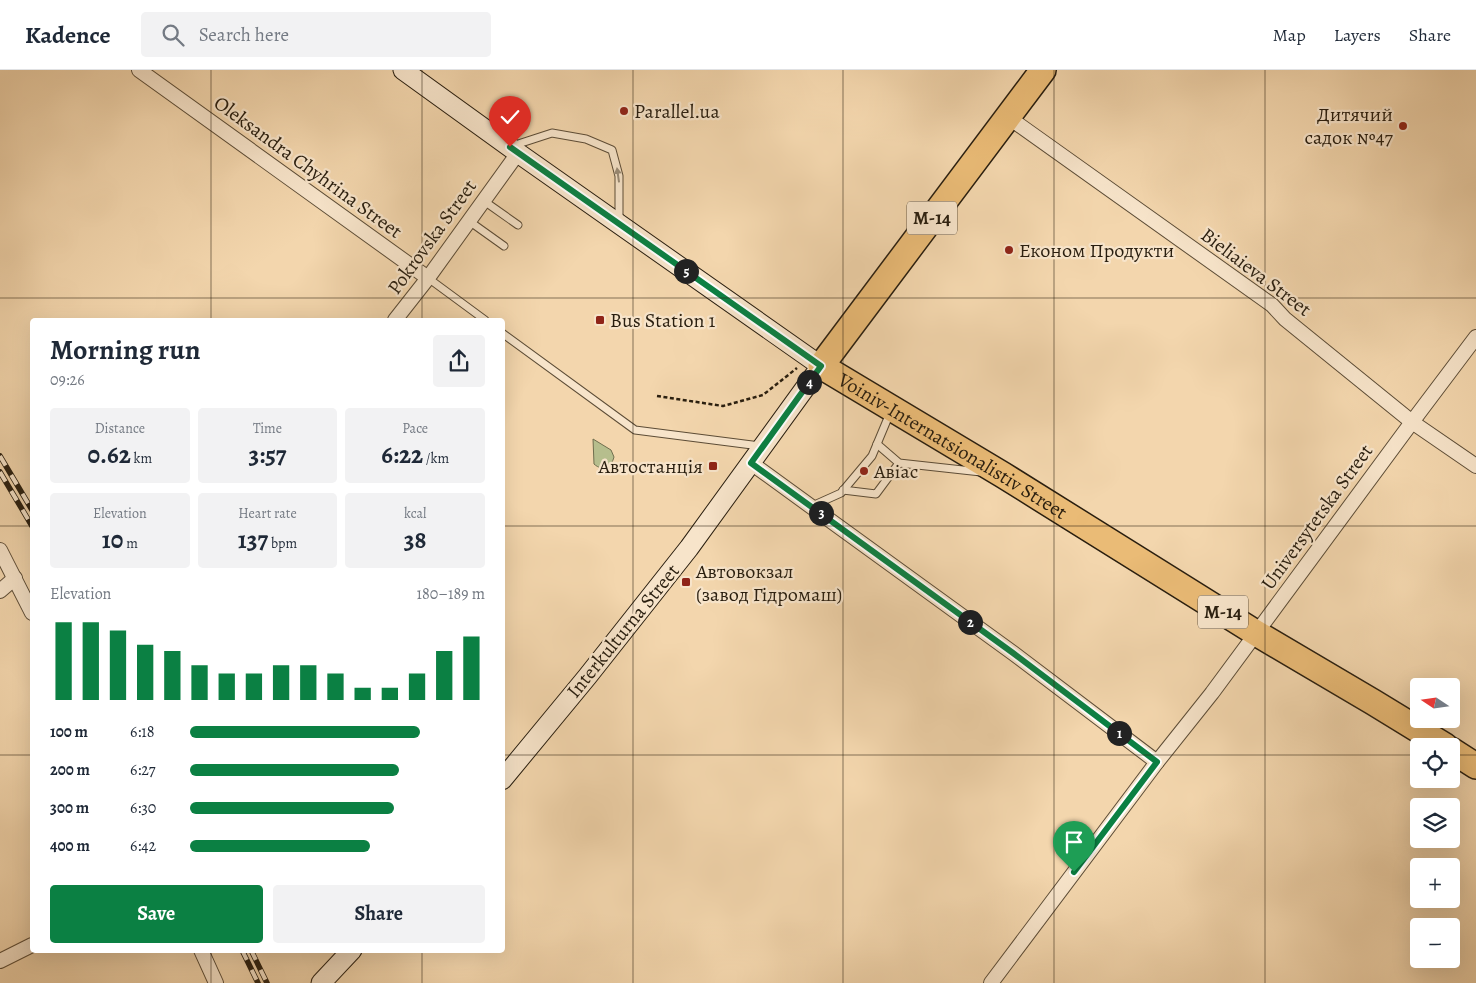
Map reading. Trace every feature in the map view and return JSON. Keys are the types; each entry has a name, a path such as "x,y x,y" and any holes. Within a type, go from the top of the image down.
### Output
{"highway":[{"name":"Interkulturna Street","path":"815,362 1043,70"},
{"name":"Voiniv-Internatsionalistiv Street","path":"815,362 1003,475 1256,633 1432,738"},
{"path":"1460,756 1476,766"}],"main road":[{"name":"Voiniv-Internatsionalistiv Street","path":"403,70 815,362"},
{"name":"Interkulturna Street","path":"505,776 689,548 762,447 815,362"},
{"path":"320,983 349,953"}],"street":[{"name":"Oleksandra Chyhrina Street","path":"139,70 428,278"},
{"name":"Bieliaieva Street","path":"1008,117 1272,305 1285,319 1412,422 1476,466"},
{"name":"Pokrovska Street","path":"397,318 484,201 514,150"},
{"name":"Universytetska Street","path":"991,983 1157,762 1212,693 1476,336"},
{"path":"751,463 1013,653 1157,762"},
{"path":"0,550 30,609"},
{"path":"0,591 15,578"},
{"path":"0,961 30,946"},
{"path":"202,953 216,983"}],"lane":[{"path":"514,150 552,133 586,139 612,150 619,176 619,224"},
{"path":"484,201 518,225"},
{"path":"469,221 504,246"},
{"path":"428,278 483,318"},
{"path":"505,334 635,430 762,447"},
{"path":"812,506 840,493 872,456 893,408"},
{"path":"877,444 899,463 1003,475"},
{"path":"843,490 876,494 899,463"}],"path":[{"path":"657,396 723,406 763,395 815,362"}],"green space":[{"path":"593,439 611,450 614,457 611,464 606,468 600,468 594,464"}],"railway":[{"path":"0,456 30,507"},
{"path":"0,472 30,523"},
{"path":"243,953 258,983"},
{"path":"252,953 267,983"}],"place":[{"name":"Parallel.ua","path":"624,111"},
{"name":"Дитячий садок №47","path":"1403,126"},
{"name":"Економ Продукти","path":"1009,250"},
{"name":"Bus Station 1","path":"600,320"},
{"name":"Автостанція","path":"713,466"},
{"name":"Авіас","path":"864,471"},
{"name":"Автовокзал (завод Гідромаш)","path":"686,582"}],"route":[{"path":"510,147 821,366 751,463 1013,653 1157,762 1074,872"}]}
